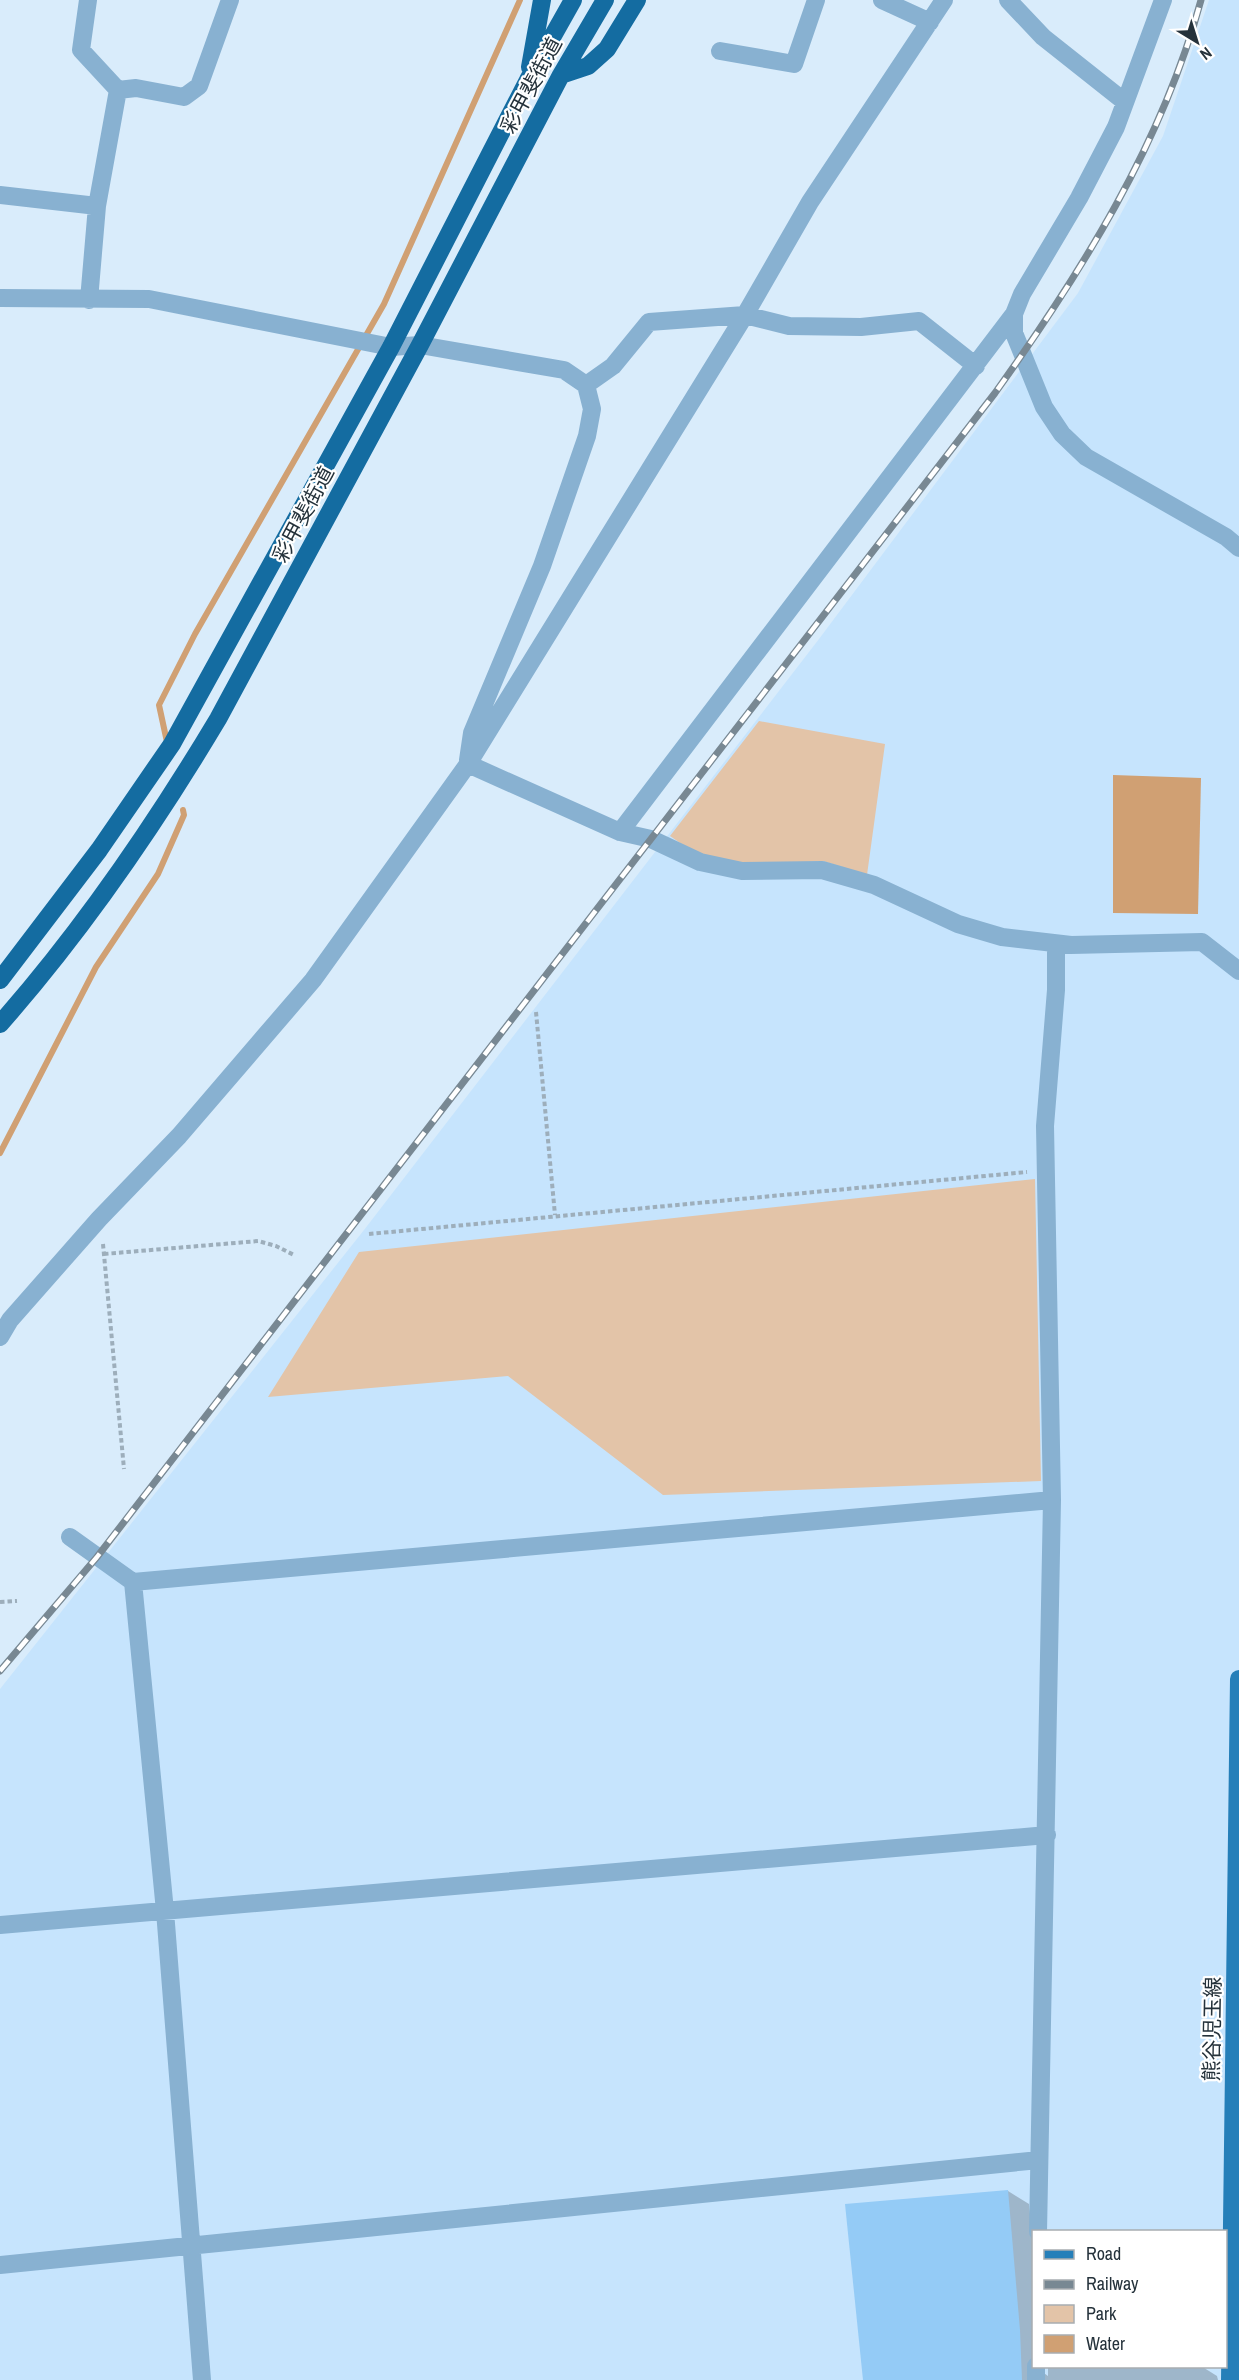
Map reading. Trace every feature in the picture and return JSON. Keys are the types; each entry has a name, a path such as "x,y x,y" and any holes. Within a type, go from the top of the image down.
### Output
{"highway":[{"path":"528,80 542,0"},
{"name":"彩甲斐街道","path":"0,980 99,850 172,744 391,347 528,80 573,0"},
{"name":"彩甲斐街道","path":"0,1024 50,967 183,777 218,719 420,345 561,75 605,0"},
{"path":"561,75 588,66 607,49 637,0"}],"main road":[{"name":"熊谷児玉線","path":"1230,2380 1239,1679"}],"street":[{"path":"88,0 81,50 118,90"},
{"path":"118,90 136,88 184,97 199,87 230,0"},
{"path":"720,51 794,64 816,0"},
{"path":"882,0 930,22"},
{"path":"0,1337 10,1320 99,1220 179,1136 314,980 468,764 745,315 810,202 944,0"},
{"path":"1008,0 1043,37 1125,102"},
{"path":"620,832 1014,314 1022,294 1079,198 1125,102 1163,0"},
{"path":"89,300 97,206 118,90"},
{"path":"0,195 97,206"},
{"path":"0,298 149,299 391,347 420,345 564,370 585,385 592,409 587,436 542,567 472,733 468,764"},
{"path":"1014,314 1014,333 1022,355 1044,406 1062,434 1086,457 1176,511 1226,537 1239,548"},
{"path":"585,385 613,366 649,322 745,315 789,326 861,327 919,321 976,366"},
{"path":"468,764 620,832 651,839 700,862 742,871 822,870 874,885 958,924 1002,937 1056,944 1202,942 1239,971"},
{"path":"1038,2230 1052,1500 1045,1126 1056,990 1056,944"},
{"path":"70,1537 134,1582 1052,1500"},
{"path":"134,1582 165,1911 189,2246 202,2380"},
{"path":"0,1925 1047,1835"},
{"path":"0,2265 1039,2160"}],"path":[{"path":"536,1012 555,1215"},
{"path":"369,1234 1046,1170"},
{"path":"99,1220 124,1469"},
{"path":"104,1254 258,1241 276,1246 294,1255"},
{"path":"0,1602 17,1601"}],"shaded area":[{"path":"1209,0 1239,0 1239,2380 0,2380 0,1689 364,1230 819,639 1078,293 1163,136"}],"green space":[{"path":"759,721 885,744 867,875 823,861 745,866 702,858 670,836"},
{"path":"1035,1179 1041,1481 663,1495 508,1376 268,1397 359,1252"}],"water":[{"path":"1113,775 1201,778 1198,914 1113,913"}],"building":[{"path":"1008,2190 1022,2380 863,2380 845,2204"}],"waterway":[{"path":"167,742 159,705 195,634 384,304 520,0"},
{"path":"0,1153 96,967 158,874 184,815 183,810"}],"railway":[{"path":"0,1671 97,1557 995,393 1058,301 1116,206 1164,105 1201,0"}]}
